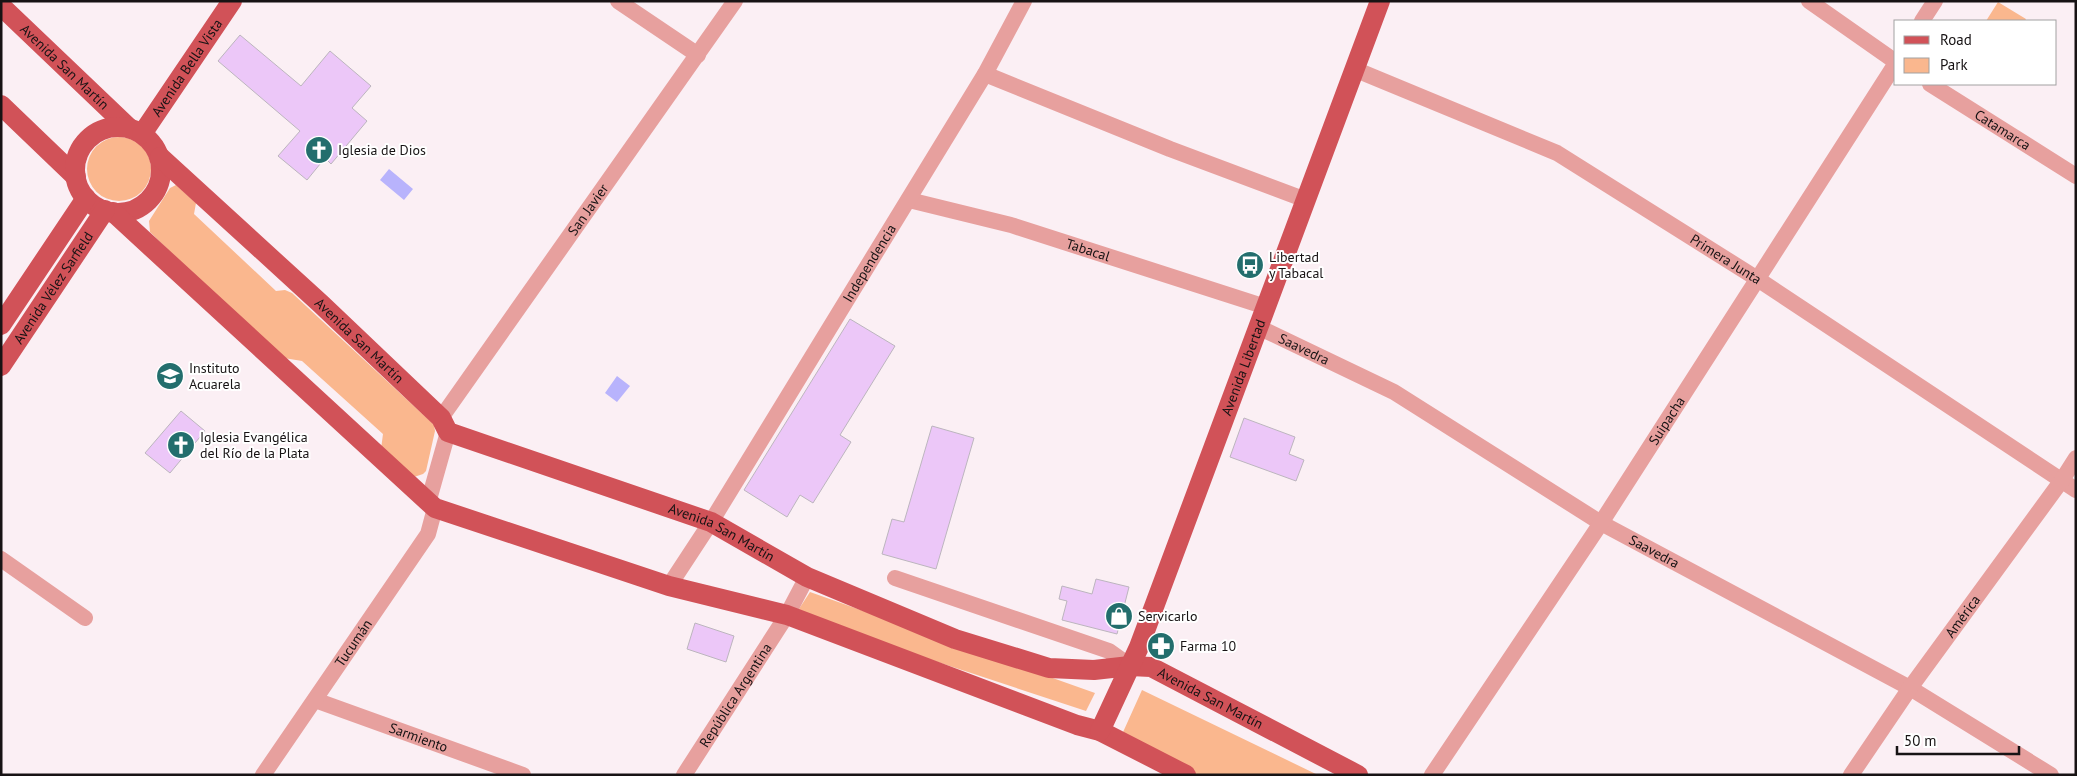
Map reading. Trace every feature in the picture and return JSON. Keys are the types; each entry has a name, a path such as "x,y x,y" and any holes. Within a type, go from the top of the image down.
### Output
{"main road":[{"name":"Avenida Bella Vista","path":"135,131 232,1"},
{"name":"Avenida Libertad","path":"1100,731 1139,648 1380,1"},
{"name":"Avenida San Martín","path":"1,6 135,131"},
{"path":"1,105 76,177"},
{"path":"109,211 134,209 151,198 158,186 162,171 160,157 153,144 135,131 114,127 100,131 87,140 79,151 76,177 80,190 86,198 109,211 431,505 670,586 787,615 1077,725 1100,731 1186,775"},
{"name":"Avenida San Martín","path":"160,157 321,304 444,425 711,522 807,576 955,639 1049,668 1094,670 1130,666 1152,668 1358,775"},
{"name":"Avenida Vélez Sarfield","path":"1,325 86,198"},
{"name":"Avenida Vélez Sarfield","path":"1,366 109,211"}],"street":[{"path":"618,1 698,55"},
{"name":"San Javier","path":"431,505 444,425 736,1"},
{"name":"Independencia","path":"670,586 986,74 1024,1"},
{"path":"1809,1 1894,61"},
{"path":"1923,20 1935,1"},
{"name":"Suipacha","path":"1432,775 1601,523 1894,65"},
{"name":"Primera Junta","path":"1354,69 1557,153 1756,278 2076,490"},
{"path":"986,74 1170,149 1306,200"},
{"name":"Catamarca","path":"1932,85 2076,176"},
{"name":"Tabacal","path":"908,200 1011,225 1266,307"},
{"name":"Saavedra","path":"1258,327 1394,392 1601,523 1910,688 2051,775"},
{"name":"América","path":"1851,775 1910,688 2062,480 2076,458"},
{"name":"Tucumán","path":"263,775 428,534 431,505"},
{"path":"1,559 85,618"},
{"name":"República Argentina","path":"684,775 787,615 807,576"},
{"path":"896,578 1110,651 1130,666"},
{"name":"Sarmiento","path":"315,700 523,775"}],"green space":[{"path":"1998,2 2026,19 2026,20 1987,20"},
{"path":"119,137 131,140 142,146 148,157 151,169 148,181 142,192 131,198 119,201 107,198 96,192 90,181 87,169 90,157 96,146 107,140"},
{"path":"176,185 196,203 194,214 276,291 285,290 292,293 434,425 435,431 426,471 423,474 414,477 381,449 383,434 302,361 278,357 150,232 149,221 170,188"},
{"path":"810,592 1095,693 1086,711 795,615"},
{"path":"1142,690 1318,775 1191,775 1119,741"}],"shaded area":[{"path":"389,169 413,189 404,200 380,180"},
{"path":"617,376 630,386 617,402 605,393"}],"building":[{"path":"240,35 301,86 330,51 371,86 352,108 367,121 331,164 325,158 307,180 278,156 300,131 218,61"},
{"path":"850,319 895,346 840,435 851,442 813,503 800,495 787,517 744,490"},
{"path":"181,411 205,431 170,473 145,453"},
{"path":"1244,418 1295,437 1289,454 1304,460 1296,481 1230,457"},
{"path":"932,426 974,438 936,569 882,554 892,519 904,522"},
{"path":"1096,579 1129,587 1117,634 1062,620 1067,601 1059,599 1062,586 1092,594"},
{"path":"695,623 734,636 726,662 687,649"}],"place":[{"name":"Iglesia de Dios","path":"319,150"},
{"name":"Libertad y Tabacal","path":"1250,265"},
{"name":"Instituto Acuarela","path":"170,376"},
{"name":"Iglesia Evangélica del Río de la Plata","path":"181,445"},
{"name":"Servicarlo","path":"1119,616"},
{"name":"Farma 10","path":"1161,646"}]}
